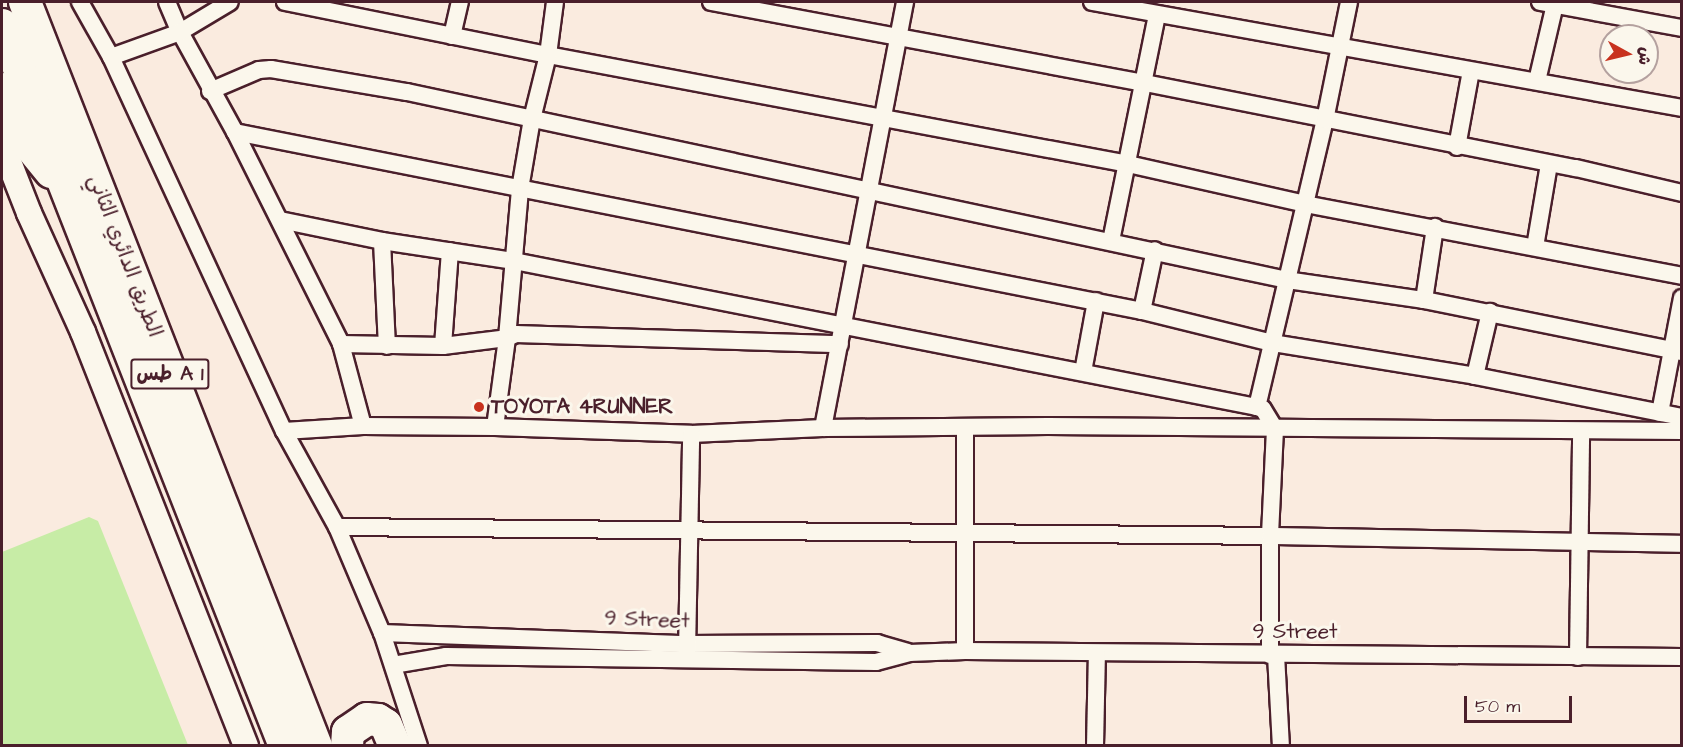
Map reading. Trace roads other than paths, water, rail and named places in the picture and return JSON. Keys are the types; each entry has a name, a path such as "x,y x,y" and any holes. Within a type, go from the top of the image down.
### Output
{"highway":[{"name":"الطريق الدائري الثاني","path":"25,2 316,746"},
{"name":"الطريق الدائري الثاني","path":"2,25 285,746"},
{"path":"2,89 27,146 66,187"},
{"path":"347,746 348,732 367,719 378,720 386,725 395,746"}],"street":[{"path":"80,2 111,57 284,430 337,527 382,633 419,746"},
{"path":"167,2 210,91 235,132 341,344 363,426"},
{"path":"111,57 180,32 230,2"},
{"path":"285,2 548,55 883,116 1128,164 1305,204 1535,246 1682,276"},
{"path":"452,36 460,2"},
{"path":"495,427 507,338 520,189 532,119 548,55 555,2"},
{"path":"711,2 1145,83 1682,193"},
{"path":"823,428 905,2"},
{"path":"1092,2 1682,108"},
{"path":"1257,407 1325,120 1349,2"},
{"path":"1537,81 1548,3 1682,28"},
{"path":"1111,241 1145,83 1157,15"},
{"path":"210,91 260,70 279,69 407,92 1287,280 1490,312 1677,351"},
{"path":"1457,147 1471,71"},
{"path":"235,132 1142,310 1272,343 1475,376 1682,417"},
{"path":"2,144 28,213 83,332 246,746"},
{"path":"1535,246 1549,164"},
{"path":"280,220 382,241 514,261 843,324 1263,410 1275,429 1270,536 1273,655 1281,746"},
{"path":"1424,300 1435,227"},
{"path":"382,241 387,346"},
{"path":"1142,310 1155,250"},
{"path":"443,346 450,251"},
{"path":"1660,413 1677,351 1682,298"},
{"path":"1083,372 1096,302"},
{"path":"1475,376 1490,312"},
{"path":"341,344 443,346 507,338 516,334 840,344"},
{"path":"284,430 363,426 495,427 691,434 823,428 965,427 1581,433 1682,431"},
{"path":"965,427 965,651"},
{"path":"1578,657 1581,433"},
{"path":"687,661 691,434"},
{"path":"337,527 1270,536 1579,540 1682,544"},
{"name":"9 Street","path":"382,633 687,644 877,643 909,652"},
{"name":"9 Street","path":"393,665 447,656 876,662 909,652 965,651 1097,654 1682,657"},
{"path":"1095,746 1097,654"}],"place":[{"name":"TOYOTA 4RUNNER","path":"479,407"}]}
